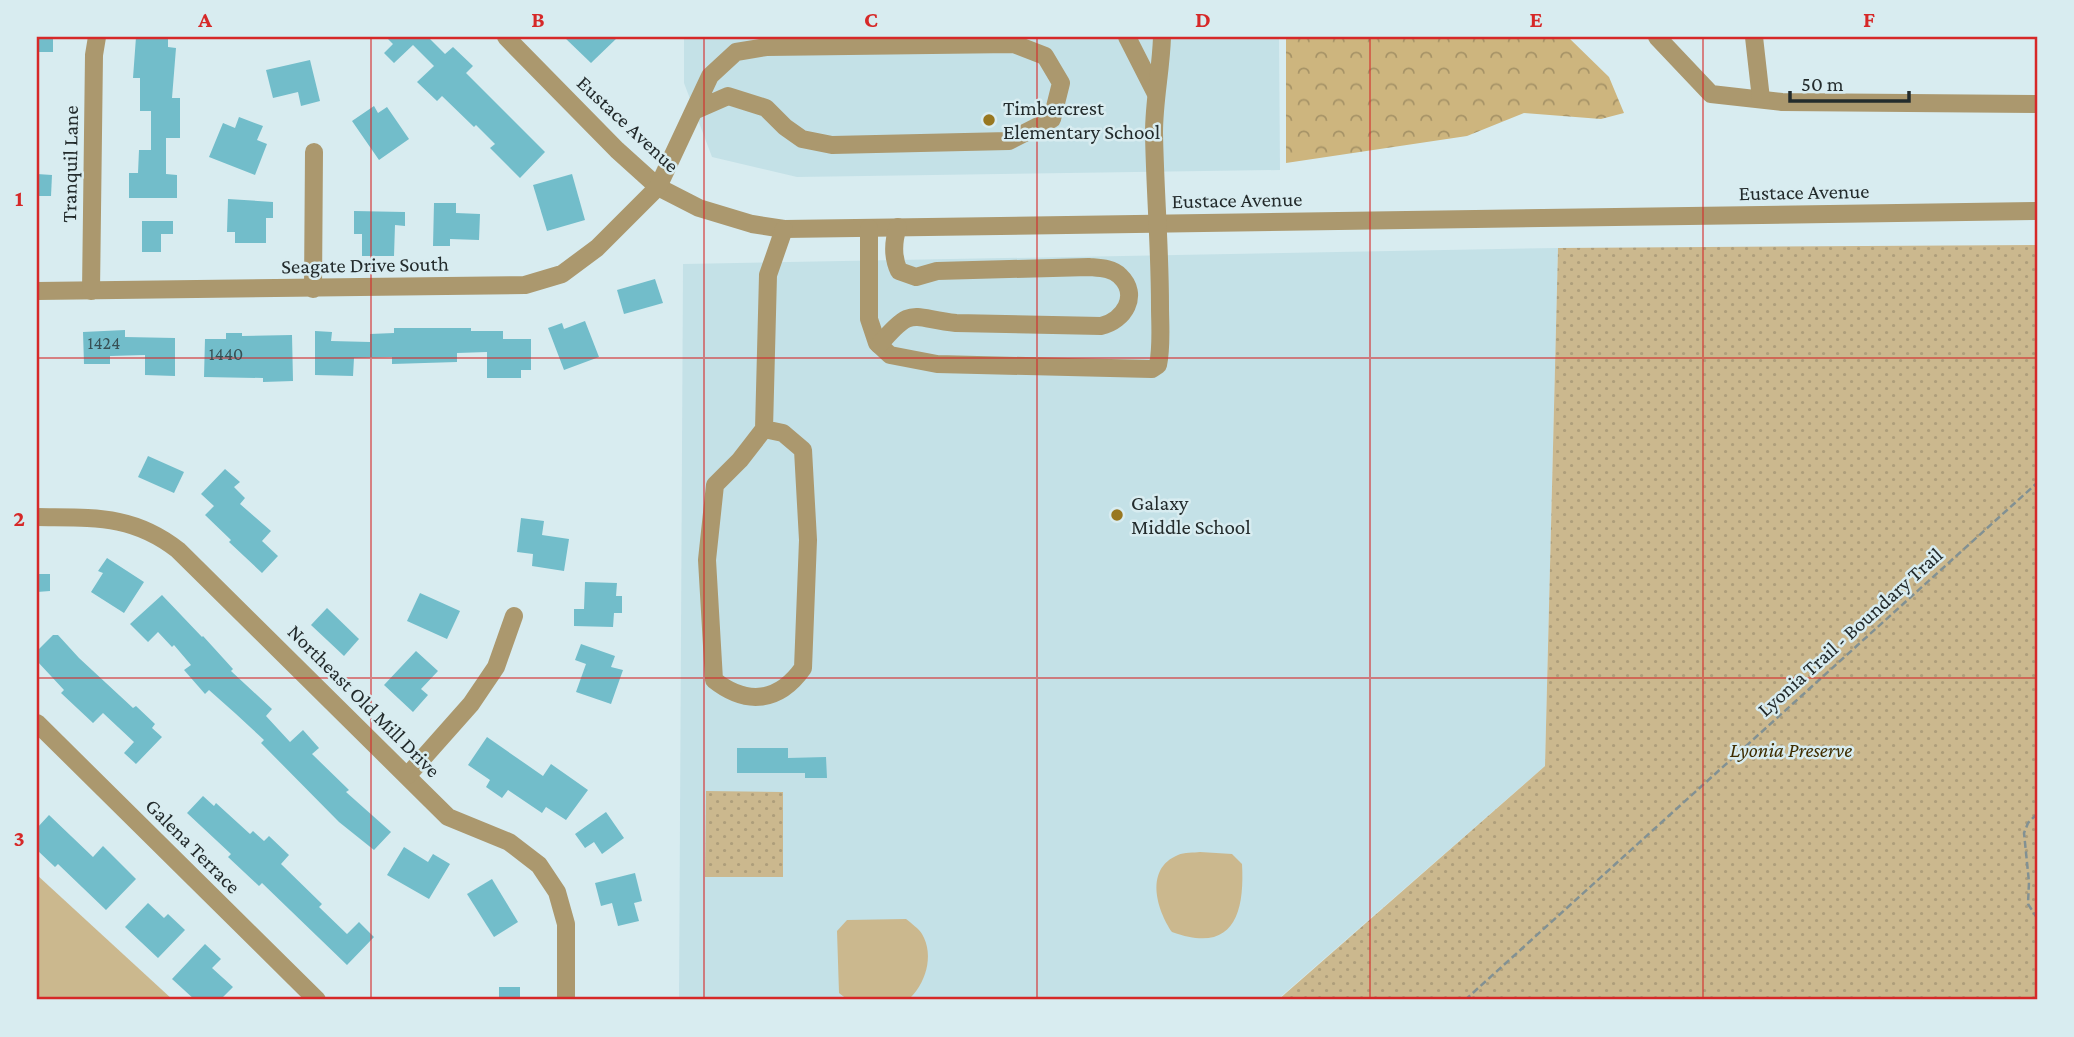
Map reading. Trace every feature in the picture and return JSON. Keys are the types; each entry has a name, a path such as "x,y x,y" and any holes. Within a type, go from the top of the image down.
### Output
{"street":[{"name":"Tranquil Lane","path":"91,292 94,55 97,37"},
{"name":"Eustace Avenue","path":"506,37 617,150 658,187 699,208 752,224 784,229 2037,211"},
{"path":"1127,37 1156,92"},
{"path":"869,228 869,319 879,345 890,355 937,364 1152,369 1158,365 1160,359 1160,244 1154,132 1162,37"},
{"path":"1657,37 1671,44 1712,94 1782,102 2037,104"},
{"path":"1754,37 1761,99"},
{"name":"Seagate Drive South","path":"37,291 525,285 562,274 588,255 658,187 710,76 736,52 766,47 1014,44 1045,56 1061,83 1052,119 1009,141 832,145 802,139 766,108 728,96 696,110"},
{"path":"313,289 314,152"},
{"path":"879,345 901,321 917,315 956,324 1101,326 1112,323 1124,314 1128,304 1128,292 1122,278 1112,271 1089,267 937,271 916,277 899,271 895,262 893,241 898,227"},
{"path":"764,429 783,433 803,450 808,540 803,668 792,684 759,698 729,691 714,680 707,560 715,485 740,460 764,429 768,275 784,229"},
{"name":"Northeast Old Mill Drive","path":"37,517 116,520 138,525 160,535 448,817 509,842 528,854 547,874 563,907 566,924 566,1000"},
{"path":"408,775 471,704 496,667 514,616"},
{"name":"Galena Terrace","path":"37,723 317,1000"}],"path":[{"name":"Lyonia Trail - Boundary Trail","path":"1465,1000 2037,483"},
{"path":"2037,814 2028,823 2024,833 2028,904 2037,918"}],"shaded area":[{"name":"Timbercrest Elementary School","path":"684,37 1279,37 1280,170 797,177 712,157 684,83"},
{"name":"Galaxy Middle School","path":"1558,248 1545,766 1277,1000 679,1000 683,264"}],"green space":[{"path":"1286,37 1568,37 1609,77 1624,113 1601,119 1524,113 1467,136 1286,163"},
{"name":"Lyonia Preserve","path":"2037,245 2037,1000 1278,1000 1545,766 1558,248"},
{"path":"706,791 783,792 783,877 705,877"},
{"path":"1180,854 1232,854 1242,864 1241,900 1237,914 1231,926 1221,934 1209,938 1192,938 1172,932 1158,902 1157,880 1167,861"},
{"path":"37,875 173,1000 37,1000"},
{"path":"906,919 922,934 928,951 926,970 914,994 908,1000 848,1000 839,993 837,931 847,920"}],"building":[{"path":"37,37 53,37 53,52 37,52"},
{"path":"136,37 168,37 168,47 176,48 172,98 180,98 180,138 166,138 166,174 177,175 177,198 129,198 129,173 138,173 139,150 151,150 151,111 140,111 140,78 133,78"},
{"path":"386,37 428,37 445,54 453,47 473,66 466,73 545,152 520,178 490,148 495,144 476,125 474,127 442,96 437,101 417,82 434,66 413,45 394,63 384,53 393,44"},
{"path":"564,37 618,37 591,63"},
{"path":"310,60 320,101 301,106 298,92 273,98 266,70"},
{"path":"374,106 378,113 387,107 409,139 379,160 352,121"},
{"path":"239,117 263,126 257,140 267,144 255,175 209,157 223,123 235,128"},
{"path":"37,174 52,175 51,196 37,196"},
{"path":"572,174 585,220 547,231 533,185"},
{"path":"228,199 273,202 273,218 266,218 266,243 235,243 235,232 227,232"},
{"path":"434,203 456,203 456,213 480,214 479,240 450,239 450,246 433,246"},
{"path":"354,211 405,212 405,226 395,225 394,256 362,256 362,234 354,234"},
{"path":"142,221 173,221 173,234 161,234 161,252 142,252"},
{"path":"655,279 663,303 624,314 617,290"},
{"path":"585,321 599,357 564,370 548,328 562,323 564,329"},
{"path":"394,328 471,328 471,331 503,331 503,339 531,339 531,370 521,370 521,378 487,378 487,352 457,353 457,362 392,364 392,357 354,358 353,376 315,375 315,331 332,332 331,341 370,342 370,334 394,333"},
{"path":"125,330 125,337 175,338 175,376 145,375 145,355 110,356 110,364 84,364 83,332"},
{"path":"226,333 242,333 242,336 292,335 293,381 263,382 263,378 204,377 205,339 226,339"},
{"path":"148,456 184,472 174,493 138,477"},
{"path":"225,469 240,482 234,487 245,498 240,504 271,531 262,541 278,556 262,573 205,515 214,506 201,494"},
{"path":"521,518 544,521 542,535 569,539 564,571 532,566 533,554 517,552"},
{"path":"107,558 144,582 124,613 91,592 103,573 98,571"},
{"path":"37,574 50,574 50,591 37,592"},
{"path":"585,582 617,583 616,596 622,596 622,613 614,613 613,627 574,626 574,609 584,609"},
{"path":"420,593 460,611 447,639 407,621"},
{"path":"162,595 233,669 231,671 272,709 266,716 290,742 303,730 319,748 312,754 349,790 346,792 391,832 374,850 339,822 261,743 264,740 236,714 209,690 205,694 184,670 191,665 174,645 172,647 158,632 148,642 130,624"},
{"path":"327,608 359,639 344,656 311,625"},
{"path":"53,635 58,635 133,708 136,706 155,724 152,728 162,737 136,764 124,753 134,742 103,713 93,723 61,693 64,690 37,661 37,651"},
{"path":"581,644 615,656 611,667 623,670 611,704 576,692 586,664 575,660"},
{"path":"416,651 438,671 421,689 428,695 413,712 384,685"},
{"path":"487,737 543,776 551,764 588,790 566,820 546,807 542,813 508,790 502,798 486,787 490,780 468,765"},
{"path":"737,748 788,748 788,758 826,757 827,778 805,778 805,773 737,773"},
{"path":"203,796 214,806 216,803 250,834 253,831 264,841 269,836 289,855 281,864 322,904 319,907 347,934 359,922 374,937 347,965 262,883 259,886 228,857 231,854 187,813"},
{"path":"606,812 624,838 602,854 594,842 585,848 575,834"},
{"path":"49,815 93,857 103,846 136,879 106,910 58,864 55,867 37,850 37,828"},
{"path":"404,847 428,862 433,854 450,864 429,899 387,875"},
{"path":"635,873 642,901 634,903 639,921 618,926 612,903 601,906 595,883"},
{"path":"492,879 518,922 494,937 467,894"},
{"path":"148,903 164,918 168,914 185,930 158,958 125,927"},
{"path":"205,944 221,959 212,968 233,987 220,1000 195,1000 172,979"},
{"path":"499,987 520,987 520,1000 499,1000"}],"place":[{"name":"Timbercrest Elementary School","path":"989,120"},
{"name":"Galaxy Middle School","path":"1117,515"}]}
